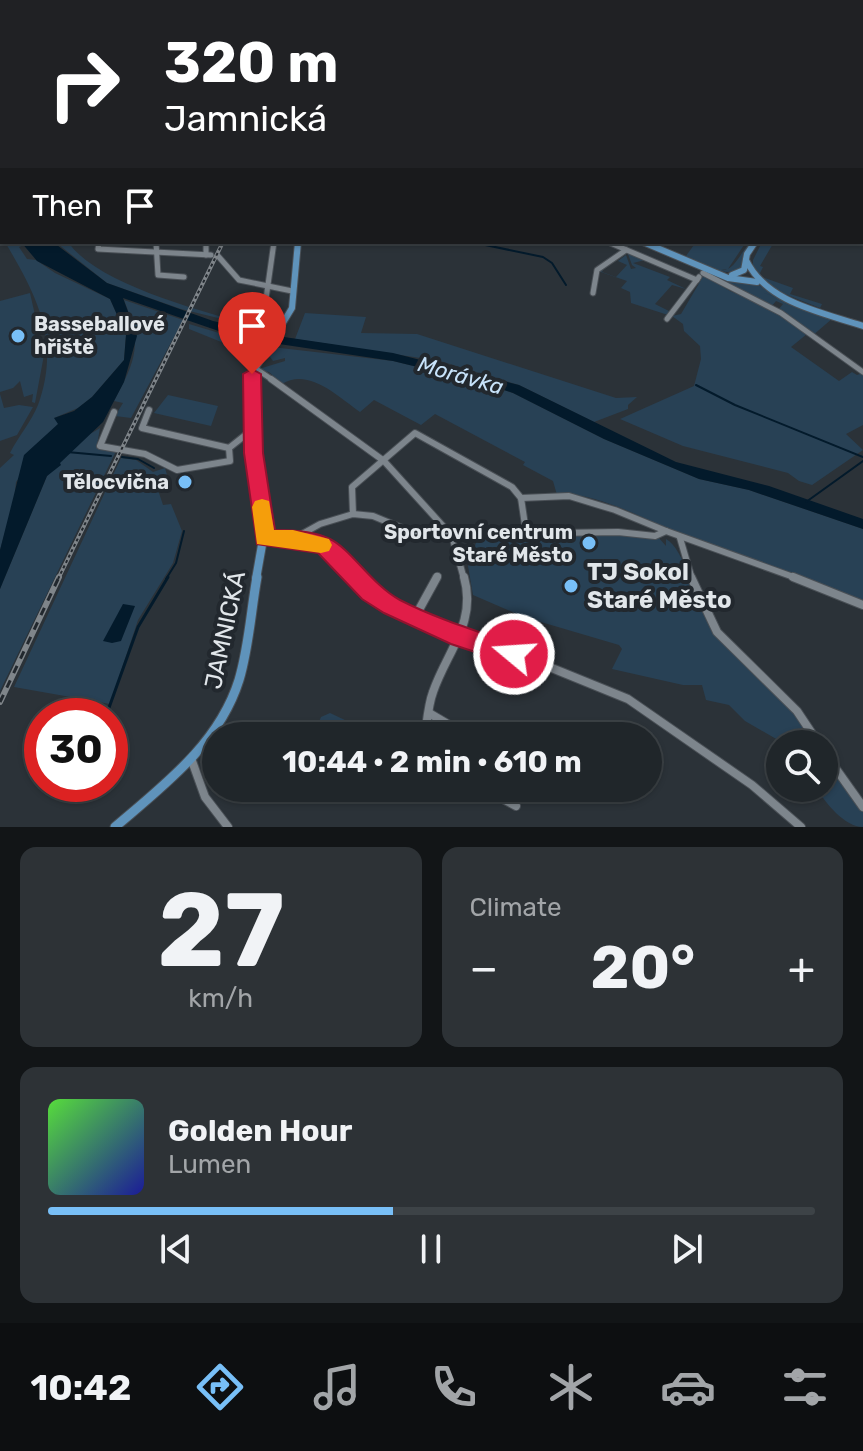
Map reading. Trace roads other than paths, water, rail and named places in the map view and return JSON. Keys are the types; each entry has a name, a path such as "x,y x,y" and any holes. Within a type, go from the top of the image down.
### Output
{"main road":[{"path":"292,291 298,244"},
{"path":"647,244 704,271 739,274 744,270 756,244"},
{"path":"752,279 751,261 756,244"},
{"path":"746,260 752,279"},
{"path":"715,272 728,278 752,279 786,299 863,326"},
{"name":"JAMNICKÁ","path":"115,827 192,761 229,706 240,678 264,538 251,381 255,368 292,308 292,291"}],"street":[{"path":"156,244 158,275 184,277"},
{"path":"207,244 214,256 239,280 292,291"},
{"path":"265,306 274,244"},
{"path":"612,244 697,280"},
{"path":"99,246 214,256"},
{"path":"593,293 597,270 626,250"},
{"path":"667,319 704,271 781,313 863,372"},
{"path":"255,368 384,461 452,536 469,596 459,637 432,693 427,722"},
{"path":"149,410 142,428 229,448"},
{"path":"114,412 100,446 145,454 177,470 230,461 229,448"},
{"path":"229,448 253,429"},
{"path":"353,514 352,487 415,433 503,480 521,498 526,532"},
{"path":"521,498 569,496 615,510 704,549 767,568 863,605"},
{"path":"293,539 320,524 353,514 373,516 412,533 452,536 526,532 618,532 655,536 666,531"},
{"path":"264,538 293,539 325,546 370,593 415,617 459,637 537,662 628,699 752,785 801,827"},
{"path":"680,538 695,590 717,632 797,711 810,730"},
{"path":"415,617 438,576"},
{"path":"429,713 444,722"},
{"path":"192,761 201,790 215,814 228,827"},
{"path":"838,772 863,807"},
{"path":"509,802 516,806"}],"water":[{"name":"Morávka","path":"23,244 56,244 107,283 213,321 284,337 393,353 519,385 676,462 769,486 863,519 863,529 749,490 699,479 604,439 513,393 483,383 393,361 239,338 123,298 137,336 124,382 103,422 47,476 0,589 0,550 24,455 58,424 54,418 74,411 92,397 124,360 126,335 110,299 37,261"},
{"path":"123,604 135,606 121,641 103,641"}],"waterway":[{"path":"481,244 543,257 552,263 566,285"},
{"path":"696,385 735,405 863,457"},
{"path":"67,452 111,456"},
{"path":"122,457 138,459 154,468"},
{"path":"806,502 863,461"},
{"path":"166,579 176,563 184,531"},
{"path":"112,698 138,627 168,577"}],"railway":[{"path":"58,579 222,244"},
{"path":"0,702 59,577"}],"place":[{"name":"Basseballové hřiště","path":"18,336"},
{"name":"Tělocvična","path":"185,482"},
{"name":"Sportovní centrum Staré Město","path":"589,543"},
{"name":"TJ Sokol Staré Město","path":"571,586"}]}
